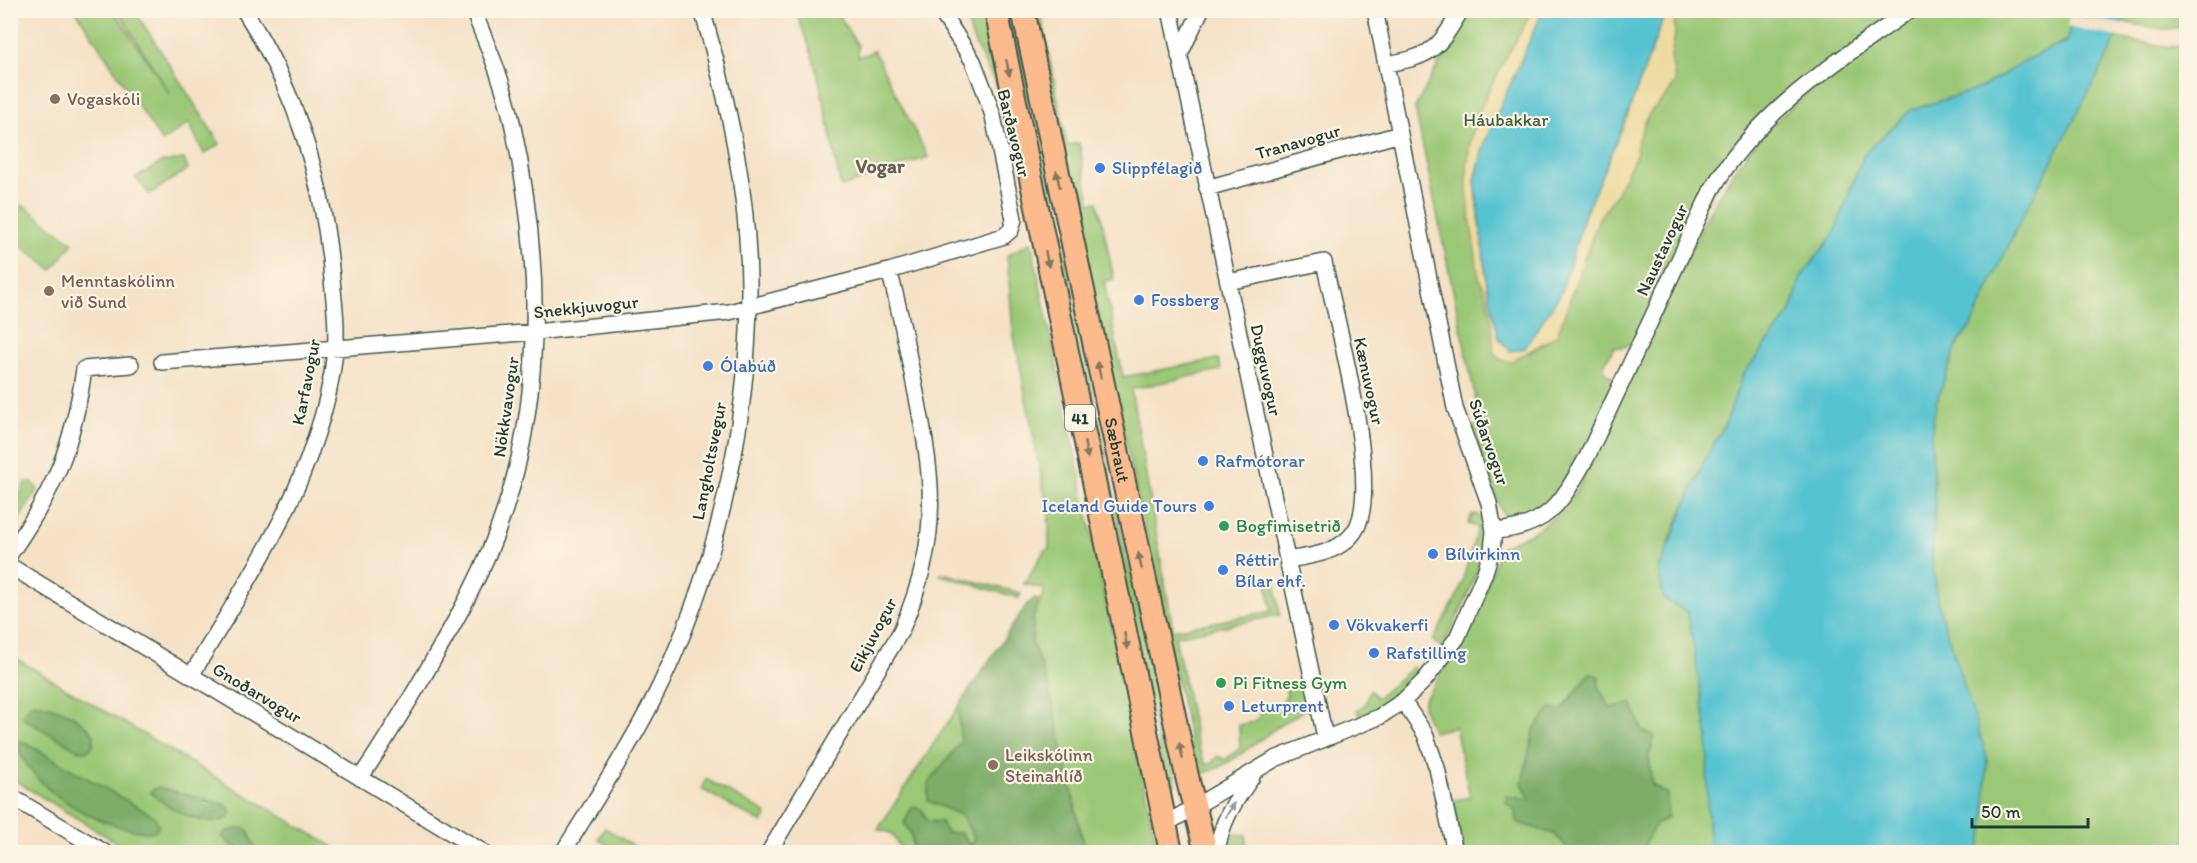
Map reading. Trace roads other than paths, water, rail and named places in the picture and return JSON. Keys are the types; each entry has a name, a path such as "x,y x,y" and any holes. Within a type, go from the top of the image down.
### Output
{"highway":[{"name":"Sæbraut","path":"996,10 1171,852"},
{"name":"Sæbraut","path":"1023,10 1206,852"}],"street":[{"name":"Karfavogur","path":"191,676 268,545 290,500 315,440 336,349 329,239 318,179 302,125 274,60 244,10"},
{"name":"Nökkvavogur","path":"360,778 466,606 494,540 520,455 535,332 524,194 512,120 493,57 473,10"},
{"name":"Langholtsvegur","path":"563,852 649,707 705,571 732,457 745,362 749,281 738,162 719,69 702,10"},
{"name":"Barðavogur","path":"940,10 972,61 993,116 1014,219 1011,230 1004,236"},
{"name":"Dugguvogur","path":"1170,10 1325,737"},
{"path":"1179,56 1201,10"},
{"name":"Súðarvogur","path":"1164,825 1275,759 1378,717 1403,701 1424,681 1457,638 1484,575 1494,531 1483,483 1455,408 1375,10"},
{"path":"1386,64 1426,55 1433,50 1461,10"},
{"name":"Naustavogur","path":"1494,531 1522,528 1541,520 1570,486 1587,457 1711,191 1735,154 1785,101 1910,10"},
{"name":"Tranavogur","path":"1207,188 1400,134"},
{"name":"Snekkjuvogur","path":"162,362 535,332 729,312 889,271 1004,236"},
{"name":"Kænuvogur","path":"1228,282 1324,262 1353,398 1363,461 1363,489 1356,529 1342,544 1323,554 1287,560"},
{"name":"Eikjuvogur","path":"769,852 901,631 917,594 927,557 931,527 929,456 889,271"},
{"path":"10,554 53,486 66,456 77,414 84,369 131,365"},
{"name":"Gnoðarvogur","path":"10,566 483,852"},
{"path":"1403,701 1425,734 1437,768 1455,852"},
{"name":"Súðarvogur","path":"1217,852 1221,826 1256,772"},
{"path":"10,796 104,852"}],"water":[{"path":"1543,11 1666,11 1626,119 1585,214 1561,293 1524,349 1510,351 1499,339 1487,286 1475,180 1485,141"},
{"path":"2074,11 2128,11 2108,56 2017,227 1971,326 1958,343 1936,402 1931,434 1935,508 1932,557 1937,601 1987,757 1984,830 1978,852 1710,852 1707,806 1708,738 1688,612 1664,599 1658,572 1705,459 1726,423 1742,376 1791,312 1801,277 1834,234 1864,154 1911,110 1981,88 2032,57 2067,41"}],"place":[{"name":"Vogaskóli","path":"55,99"},
{"name":"Slippfélagið","path":"1100,168"},
{"name":"Menntaskólinn við Sund","path":"49,291"},
{"name":"Fossberg","path":"1139,300"},
{"name":"Ólabúð","path":"708,366"},
{"name":"Rafmótorar","path":"1203,461"},
{"name":"Iceland Guide Tours","path":"1209,506"},
{"name":"Bogfimisetrið","path":"1224,526"},
{"name":"Bílvirkinn","path":"1433,554"},
{"name":"Réttir Bílar ehf.","path":"1223,570"},
{"name":"Vökvakerfi","path":"1334,625"},
{"name":"Rafstilling","path":"1374,653"},
{"name":"Pi Fitness Gym","path":"1221,683"},
{"name":"Leturprent","path":"1229,706"},
{"name":"Leikskólinn Steinahlíð","path":"993,765"}],"district":[{"name":"Vogar","path":"880,166"}],"park label":[{"name":"Háubakkar","path":"1506,120"}]}
